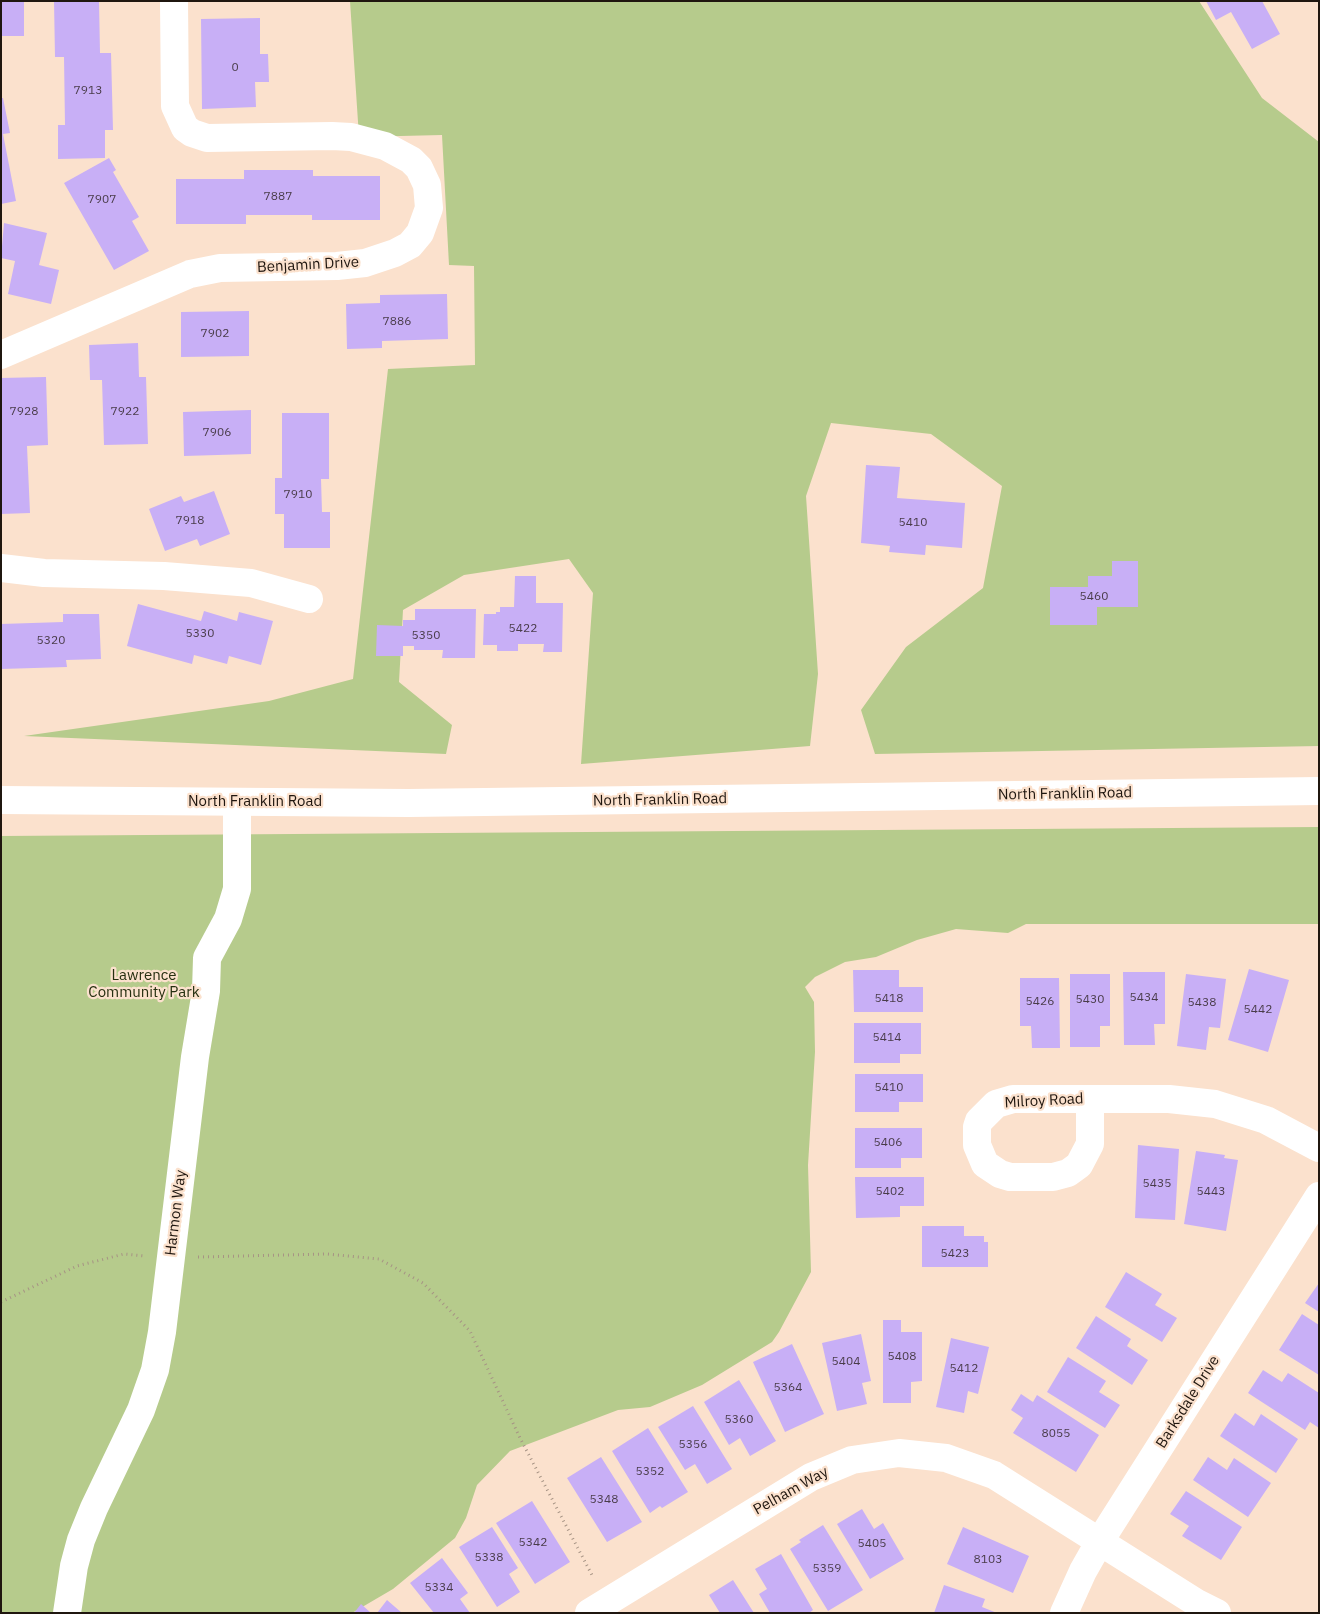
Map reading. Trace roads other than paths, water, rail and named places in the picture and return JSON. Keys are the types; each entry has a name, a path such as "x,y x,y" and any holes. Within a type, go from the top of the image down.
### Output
{"street":[{"name":"Benjamin Drive","path":"2,354 190,274 220,268 337,266 365,263 395,253 410,245 420,234 429,208 427,185 419,168 411,160 385,146 351,137 332,136 207,138 192,133 185,128 175,106 174,1"},
{"path":"1,568 44,573 164,576 251,583 309,599"},
{"name":"North Franklin Road","path":"1,800 409,803 1319,791"},
{"name":"Harmon Way","path":"67,1613 80,1540 142,1410 155,1370 171,1258 195,1057 206,991 207,958 228,919 237,889 237,803"},
{"path":"1090,1099 1169,1099 1215,1104 1266,1120 1319,1148"},
{"name":"Barksdale Drive","path":"1064,1613 1083,1571 1100,1542 1319,1196"},
{"name":"Pelham Way","path":"598,1607 811,1477 852,1460 875,1456 914,1454 958,1461 994,1475 1217,1613"}],"park label":[{"name":"Lawrence Community Park","path":"144,984"}]}
